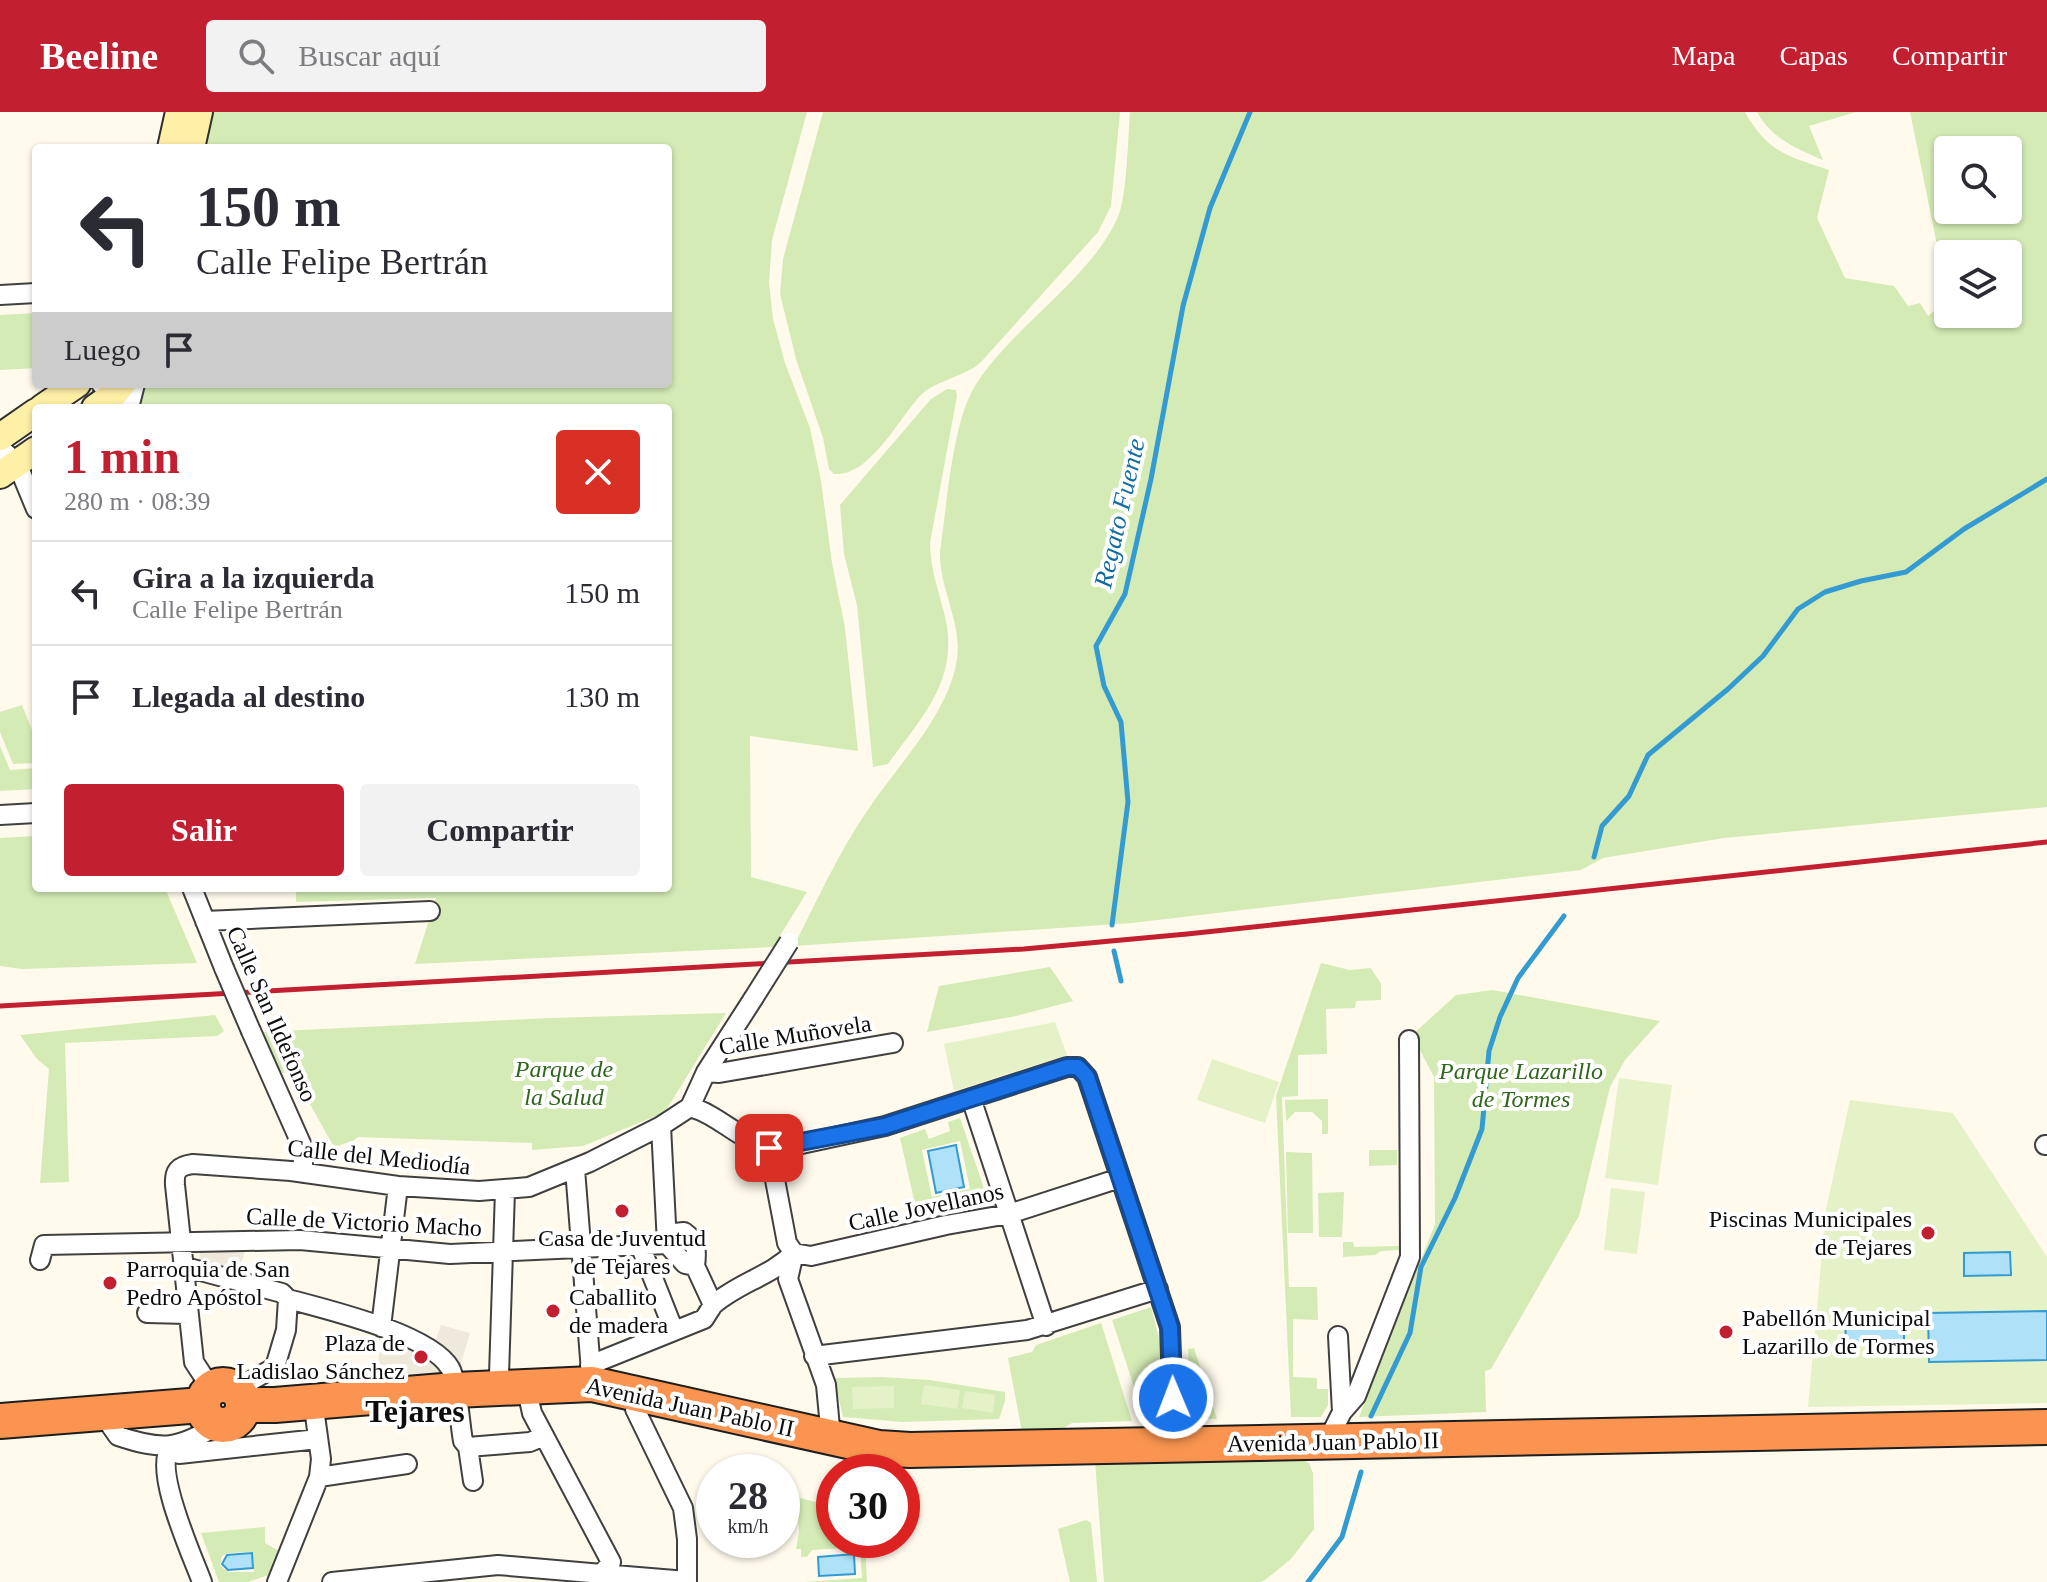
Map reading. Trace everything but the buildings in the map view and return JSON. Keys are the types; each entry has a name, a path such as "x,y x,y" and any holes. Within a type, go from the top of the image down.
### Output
{"highway":[{"name":"Avenida Juan Pablo II","path":"0,1421 110,1413 228,1398 313,1401 455,1390 512,1380 591,1374 637,1393 831,1438 879,1448 910,1450 1174,1445 1335,1427 2047,1427"}],"main road":[{"path":"172,144 179,112"},
{"path":"192,144 199,112"},
{"path":"48,404 71,388"},
{"path":"0,437 32,415"}],"street":[{"path":"0,295 32,293"},
{"path":"13,459 32,500"},
{"path":"0,815 32,813"},
{"name":"Calle San Ildefonso","path":"194,892 303,1148 303,1173"},
{"name":"Calle San Ildefonso","path":"205,921 430,911"},
{"name":"Calle Muñovela","path":"690,1107 706,1072 789,942"},
{"path":"1335,1427 1356,1396 1410,1257 1409,1040"},
{"name":"Calle Muñovela","path":"706,1072 719,1073 893,1043"},
{"path":"667,1241 661,1126 690,1107 701,1110 749,1141 769,1148 885,1126 1067,1067 1078,1067 1087,1077 1170,1327 1174,1445"},
{"path":"971,1098 1046,1326"},
{"name":"Calle del Mediodía","path":"181,1243 175,1172 184,1165 303,1173 398,1186 505,1190 529,1187 575,1169 661,1126"},
{"path":"769,1148 787,1243 794,1253 788,1279 826,1385 831,1438"},
{"path":"575,1169 591,1374 704,1319 713,1305 726,1294 777,1269 794,1253"},
{"name":"Calle Jovellanos","path":"794,1253 811,1256 1009,1214 1120,1178"},
{"path":"381,1327 398,1186"},
{"path":"505,1190 504,1251 512,1380 611,1562 605,1571"},
{"path":"667,1241 675,1233 684,1232 691,1237 697,1253 695,1266 713,1305"},
{"name":"Calle de Victorio Macho","path":"40,1260 44,1245 300,1240 450,1254 667,1241"},
{"path":"181,1243 194,1362 228,1398"},
{"path":"640,1245 674,1331"},
{"path":"182,1266 282,1293 288,1299 381,1327 439,1355 452,1369 463,1441 468,1447 473,1481"},
{"path":"814,1356 1016,1332 1046,1326 1158,1289"},
{"path":"110,1413 111,1426 118,1436 175,1451 197,1438 228,1398 271,1372 279,1361 286,1330 288,1299"},
{"path":"147,1313 188,1314"},
{"path":"1335,1427 1338,1336"},
{"path":"332,1582 498,1565 605,1571 687,1582 683,1508 635,1409 637,1393"},
{"path":"277,1582 319,1477 321,1459 313,1401"},
{"path":"468,1447 530,1442 544,1436"},
{"path":"202,1582 167,1484 165,1453 318,1439"},
{"path":"319,1477 407,1464"}],"green space":[{"path":"207,112 807,112 772,240 769,283 773,319 785,363 810,428 821,481 845,628 858,751 750,736 751,877 807,892 773,947 415,964 436,898 296,902 296,892 672,892 672,404 137,404 142,388 672,388 672,144 200,144"},
{"path":"823,112 1120,112 1111,206 1098,232 981,362 926,391 883,444 860,466 834,474 829,469 823,438 796,359 780,294 783,259"},
{"path":"1130,112 1745,112 1771,145 1790,156 1829,170 1817,218 1845,278 1894,286 1908,306 1920,303 1928,316 1934,311 1934,328 2022,328 2022,240 1936,240 1910,112 2047,112 2047,807 1724,838 1603,858 1581,870 1132,923 794,946 847,844 933,719 952,679 958,645 940,551 956,443 967,402 991,364 1072,280 1107,237 1122,205"},
{"path":"1757,112 1856,112 1809,126 1823,160 1777,136"},
{"path":"32,313 32,368 0,370 0,315"},
{"path":"947,389 956,390 957,396 930,543 933,572 946,621 946,663 934,698 924,715 888,764 873,767 857,605 844,554 840,505 931,399"},
{"path":"22,705 32,730 32,763 13,764 0,732 0,712"},
{"path":"0,746 10,770 32,768 32,789 0,791"},
{"path":"32,836 32,892 167,892 197,963 22,969 0,966 0,838"},
{"path":"1321,963 1350,970 1371,968 1381,984 1381,1000 1356,1001 1355,1008 1326,1009 1327,1054 1298,1055 1298,1096 1282,1097 1289,1287 1317,1287 1318,1320 1293,1319 1293,1377 1317,1378 1317,1389 1328,1389 1328,1405 1321,1417 1291,1417 1276,1096"},
{"path":"1050,967 1073,1001 1016,1016 927,1032 939,986"},
{"name":"Parque Lazarillo de Tormes","path":"1493,990 1660,1021 1625,1060 1610,1087 1579,1216 1491,1369 1485,1371 1486,1412 1359,1417 1435,1224 1434,1077 1412,1035 1456,995"},
{"name":"Parque de la Salud","path":"726,1013 668,1107 658,1115 583,1146 532,1150 532,1143 358,1137 334,1147 293,1074 277,1072 259,1032 549,1018"},
{"path":"215,1015 224,1031 217,1036 65,1043 69,1182 40,1183 49,1069 37,1059 20,1035"},
{"path":"1055,1022 1067,1055 954,1091 944,1044"},
{"path":"1212,1059 1279,1082 1265,1123 1197,1100"},
{"path":"1619,1078 1672,1085 1658,1185 1605,1178"},
{"path":"1328,1099 1328,1134 1322,1134 1322,1121 1312,1112 1295,1112 1286,1121 1285,1100"},
{"name":"Piscinas Municipales de Tejares","path":"1850,1100 1953,1113 2047,1257 2047,1403 1808,1407 1826,1209"},
{"path":"960,1118 987,1197 917,1213 900,1138 925,1129 929,1139 950,1131 948,1122","holes":["960,1141 970,1189 932,1197 922,1150"]},
{"path":"1369,1150 1397,1150 1397,1165 1369,1166"},
{"path":"1286,1152 1312,1153 1313,1233 1288,1233"},
{"path":"1611,1188 1645,1192 1637,1254 1604,1250"},
{"path":"1344,1192 1342,1237 1319,1237 1318,1193"},
{"path":"1343,1242 1353,1242 1354,1247 1399,1246 1399,1250 1343,1257"},
{"path":"1151,1307 1160,1342 1162,1420 1145,1420 1112,1320"},
{"path":"1101,1323 1132,1421 1072,1423 1059,1431 1022,1432 1008,1358 1032,1352 1036,1345"},
{"path":"1194,1348 1217,1419 1191,1419 1188,1349"},
{"path":"834,1378 930,1380 1005,1392 1005,1401 999,1419 902,1422 843,1417"},
{"path":"924,1385 960,1390 957,1409 921,1404"},
{"path":"894,1386 894,1408 853,1409 852,1387"},
{"path":"965,1391 995,1395 993,1413 962,1408"},
{"path":"1299,1458 1309,1463 1313,1473 1314,1529 1291,1559 1265,1580 1104,1582 1095,1461"},
{"path":"800,1498 816,1502 816,1550 807,1557 801,1557"},
{"path":"1086,1520 1091,1523 1097,1582 1070,1582 1058,1529"},
{"path":"265,1527 265,1543 281,1552 271,1574 248,1582 219,1582 201,1533","holes":["253,1552 254,1572 229,1572 220,1566 222,1556"]},
{"path":"861,1558 866,1558 867,1582 805,1582 862,1578"}],"shaded area":[{"path":"247,1243 238,1275 198,1264 201,1247"},
{"name":"Plaza de Ladislao Sánchez","path":"386,1317 436,1339 441,1325 470,1333 460,1367 465,1374 378,1380 379,1339"}],"water":[{"path":"956,1145 964,1187 936,1193 928,1151"},
{"path":"2010,1252 2011,1275 1964,1276 1964,1253"},
{"path":"2047,1311 2047,1360 1929,1362 1928,1313"},
{"path":"1904,1313 1904,1342 1846,1343 1845,1314"},
{"path":"252,1553 253,1568 228,1570 222,1564 227,1555"},
{"path":"818,1558 854,1558 855,1574 819,1576"}],"waterway":[{"name":"Regato Fuente","path":"1112,925 1128,802 1121,722 1104,686 1096,646 1125,594 1151,479 1183,306 1210,208 1250,112"},
{"path":"1594,857 1602,826 1629,796 1648,755 1763,656 1798,609 1825,592 1906,572 1964,529 2047,479"},
{"path":"1371,1416 1410,1333 1421,1267 1455,1198 1482,1129 1489,1051 1500,1017 1518,978 1564,916"},
{"name":"Regato Fuente","path":"1114,951 1121,981"},
{"path":"1308,1582 1342,1537 1361,1472"}],"railway":[{"path":"0,1006 1024,949 2047,842"}],"place":[{"name":"Casa de Juventud de Tejares","path":"622,1211"},
{"name":"Piscinas Municipales de Tejares","path":"1928,1233"},
{"name":"Parroquia de San Pedro Apóstol","path":"110,1283"},
{"name":"Caballito de madera","path":"553,1311"},
{"name":"Pabellón Municipal Lazarillo de Tormes","path":"1726,1332"},
{"name":"Plaza de Ladislao Sánchez","path":"421,1357"}],"district":[{"name":"Tejares","path":"415,1411"}],"route":[{"path":"769,1148 783,1148 885,1126 1067,1067 1078,1067 1087,1077 1170,1327 1173,1398"}]}
